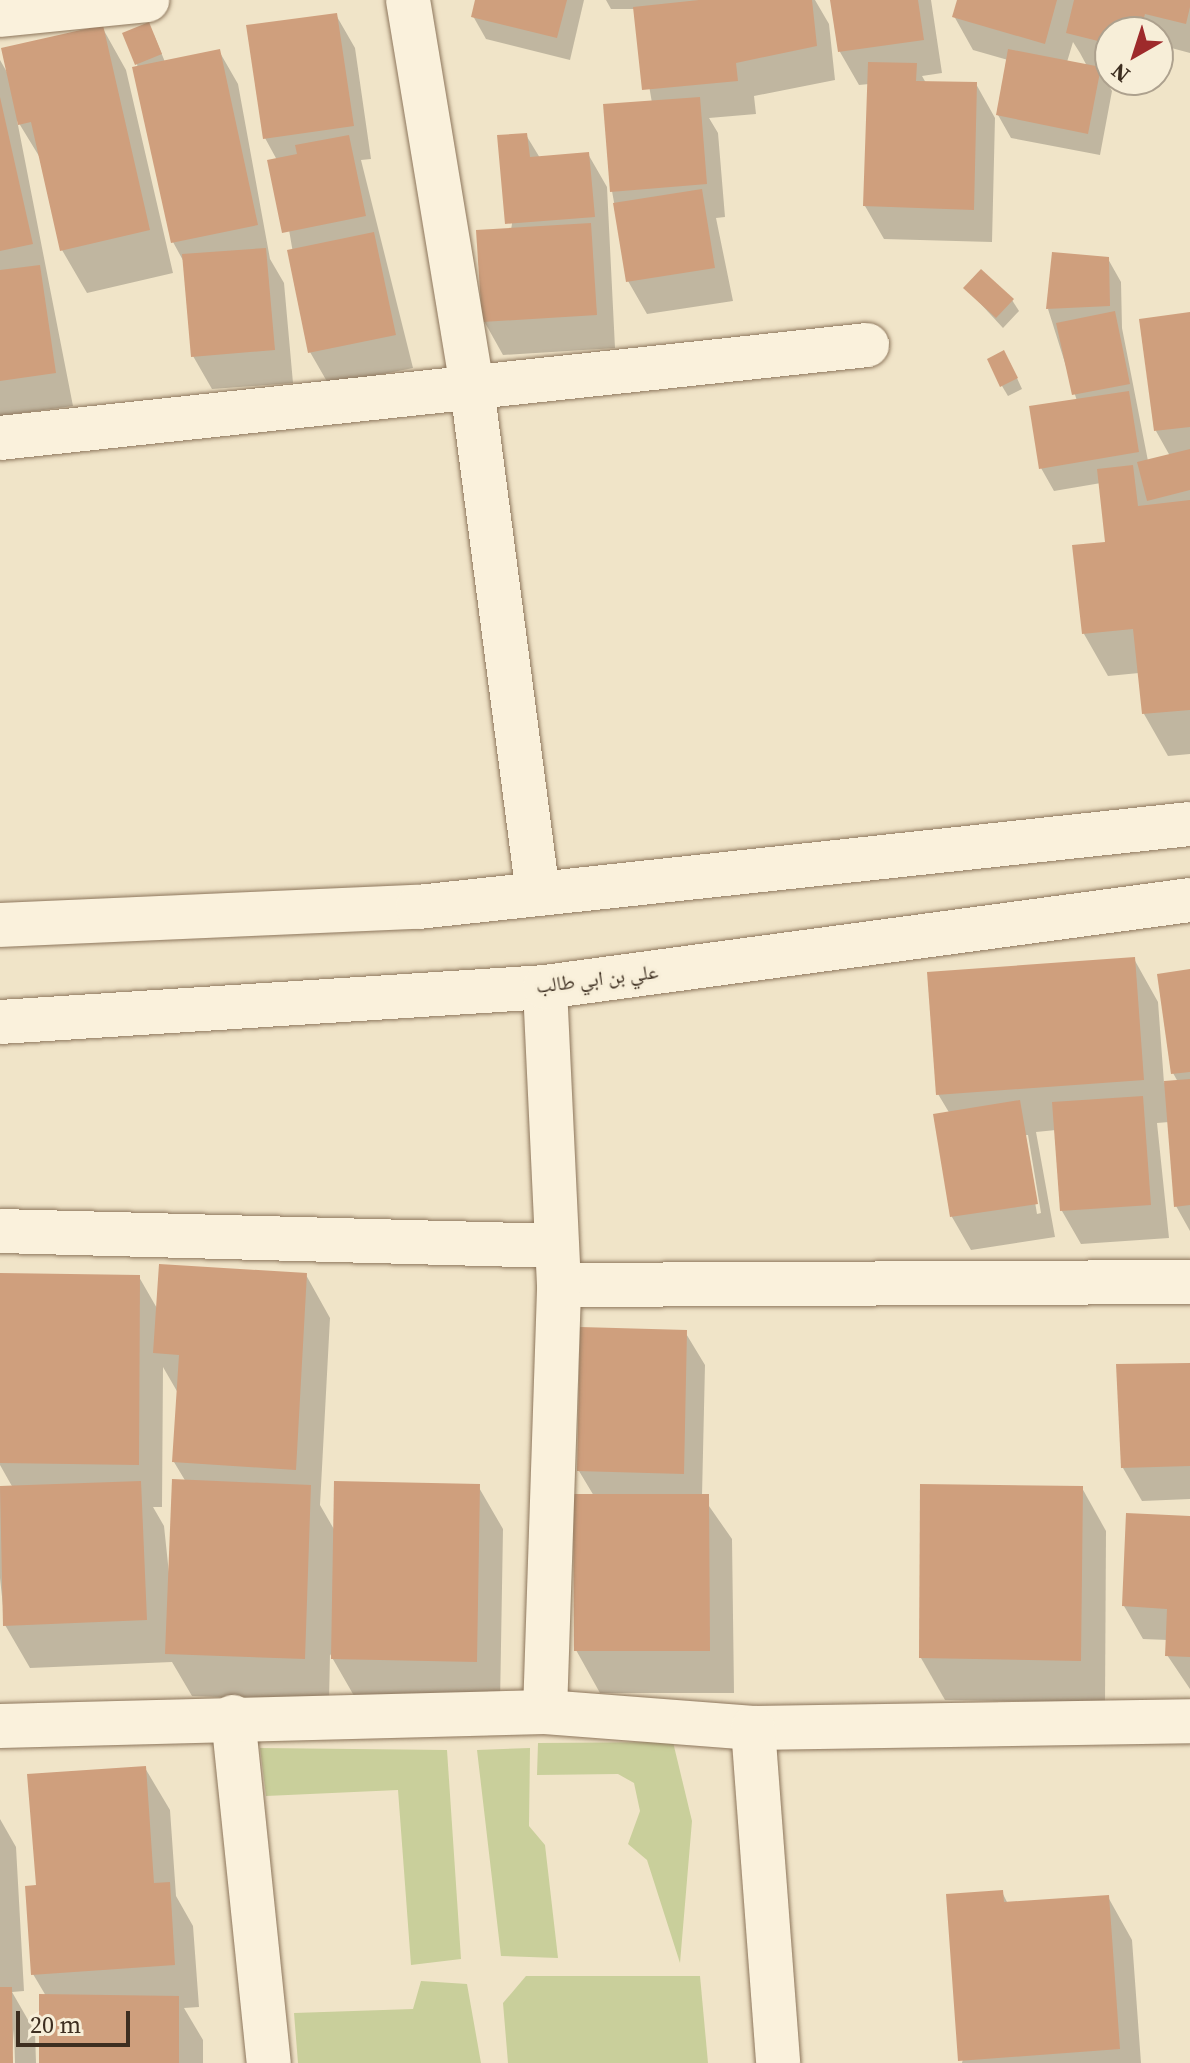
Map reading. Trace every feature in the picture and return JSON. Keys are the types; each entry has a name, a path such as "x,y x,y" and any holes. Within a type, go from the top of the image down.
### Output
{"street":[{"path":"0,15 147,0"},
{"path":"408,0 472,388 538,894"},
{"path":"0,438 867,345"},
{"path":"0,925 418,907 1190,824"},
{"name":"علي بن ابي طالب","path":"0,1022 545,987 1190,900"},
{"path":"545,987 558,1265 545,1712"},
{"path":"0,1231 558,1265 1190,1282"},
{"path":"0,1726 233,1717 545,1712 753,1728 1190,1721"},
{"path":"233,1717 269,2063"},
{"path":"753,1728 778,2063"}],"green space":[{"path":"673,1742 692,1821 680,1963 647,1860 628,1844 640,1811 634,1783 618,1774 537,1775 538,1743"},
{"path":"260,1748 447,1750 461,1959 411,1965 398,1790 266,1796"},
{"path":"530,1748 529,1826 545,1845 558,1958 501,1956 477,1750"},
{"path":"526,1976 700,1976 708,2063 508,2063 503,2003"},
{"path":"421,1981 467,1984 481,2063 298,2063 294,2013 413,2009"}],"building":[{"path":"475,0 567,0 557,38 471,17"},
{"path":"699,0 812,0 817,46 736,63 738,81 642,90 633,7"},
{"path":"830,0 918,0 924,40 838,52"},
{"path":"957,0 1057,0 1045,44 952,17"},
{"path":"1074,0 1190,0 1186,24 1174,21 1174,16 1094,16 1094,40 1066,33"},
{"path":"337,13 354,126 263,139 246,25"},
{"path":"149,22 162,54 135,65 122,33"},
{"path":"103,25 150,230 60,251 31,122 18,125 1,48"},
{"path":"220,49 258,225 171,243 132,67"},
{"path":"1008,49 1094,66 1095,96 1088,134 996,115"},
{"path":"868,62 917,63 916,81 977,82 974,210 863,206"},
{"path":"0,97 33,244 0,251"},
{"path":"700,97 707,184 610,192 603,104"},
{"path":"527,133 530,157 589,152 595,217 505,224 497,135"},
{"path":"349,135 366,216 282,233 267,160 297,154 295,145"},
{"path":"702,189 715,268 626,282 613,203"},
{"path":"591,223 597,315 482,322 476,230"},
{"path":"374,232 396,335 308,353 287,250"},
{"path":"266,248 275,350 191,357 182,254"},
{"path":"1052,252 1109,257 1110,306 1046,309"},
{"path":"40,265 56,373 0,381 0,270"},
{"path":"981,269 1014,299 996,318 963,288"},
{"path":"1115,311 1130,384 1072,395 1056,323"},
{"path":"1190,312 1190,427 1154,431 1139,319"},
{"path":"1004,350 1018,378 1000,387 987,359"},
{"path":"1129,391 1139,452 1039,469 1029,406"},
{"path":"1190,449 1190,490 1147,501 1137,462"},
{"path":"1133,465 1138,506 1190,500 1190,710 1142,714 1133,629 1082,634 1072,545 1105,542 1097,469"},
{"path":"1135,957 1144,1080 936,1095 927,972"},
{"path":"1190,969 1190,1072 1171,1074 1157,974"},
{"path":"1190,1079 1190,1205 1174,1207 1164,1081"},
{"path":"1143,1096 1151,1205 1060,1211 1052,1102"},
{"path":"1020,1100 1038,1204 950,1217 933,1114"},
{"path":"159,1264 307,1273 296,1470 172,1462 179,1355 153,1353"},
{"path":"0,1273 140,1275 139,1465 0,1463"},
{"path":"580,1327 687,1330 684,1474 577,1471"},
{"path":"1190,1363 1190,1466 1121,1468 1116,1364"},
{"path":"172,1479 311,1485 305,1659 165,1654"},
{"path":"141,1481 147,1620 3,1626 0,1486"},
{"path":"334,1481 480,1484 477,1662 331,1659"},
{"path":"920,1484 1083,1486 1081,1661 919,1658"},
{"path":"573,1494 709,1494 710,1651 574,1651"},
{"path":"1126,1513 1190,1516 1190,1657 1165,1656 1167,1609 1122,1606"},
{"path":"146,1766 154,1883 170,1882 175,1965 31,1975 25,1886 36,1885 27,1774"},
{"path":"1003,1890 1004,1902 1109,1895 1120,2049 958,2061 946,1894"},
{"path":"0,1987 12,1987 13,2063 0,2063"},
{"path":"39,1994 179,1996 179,2063 39,2063"}]}
